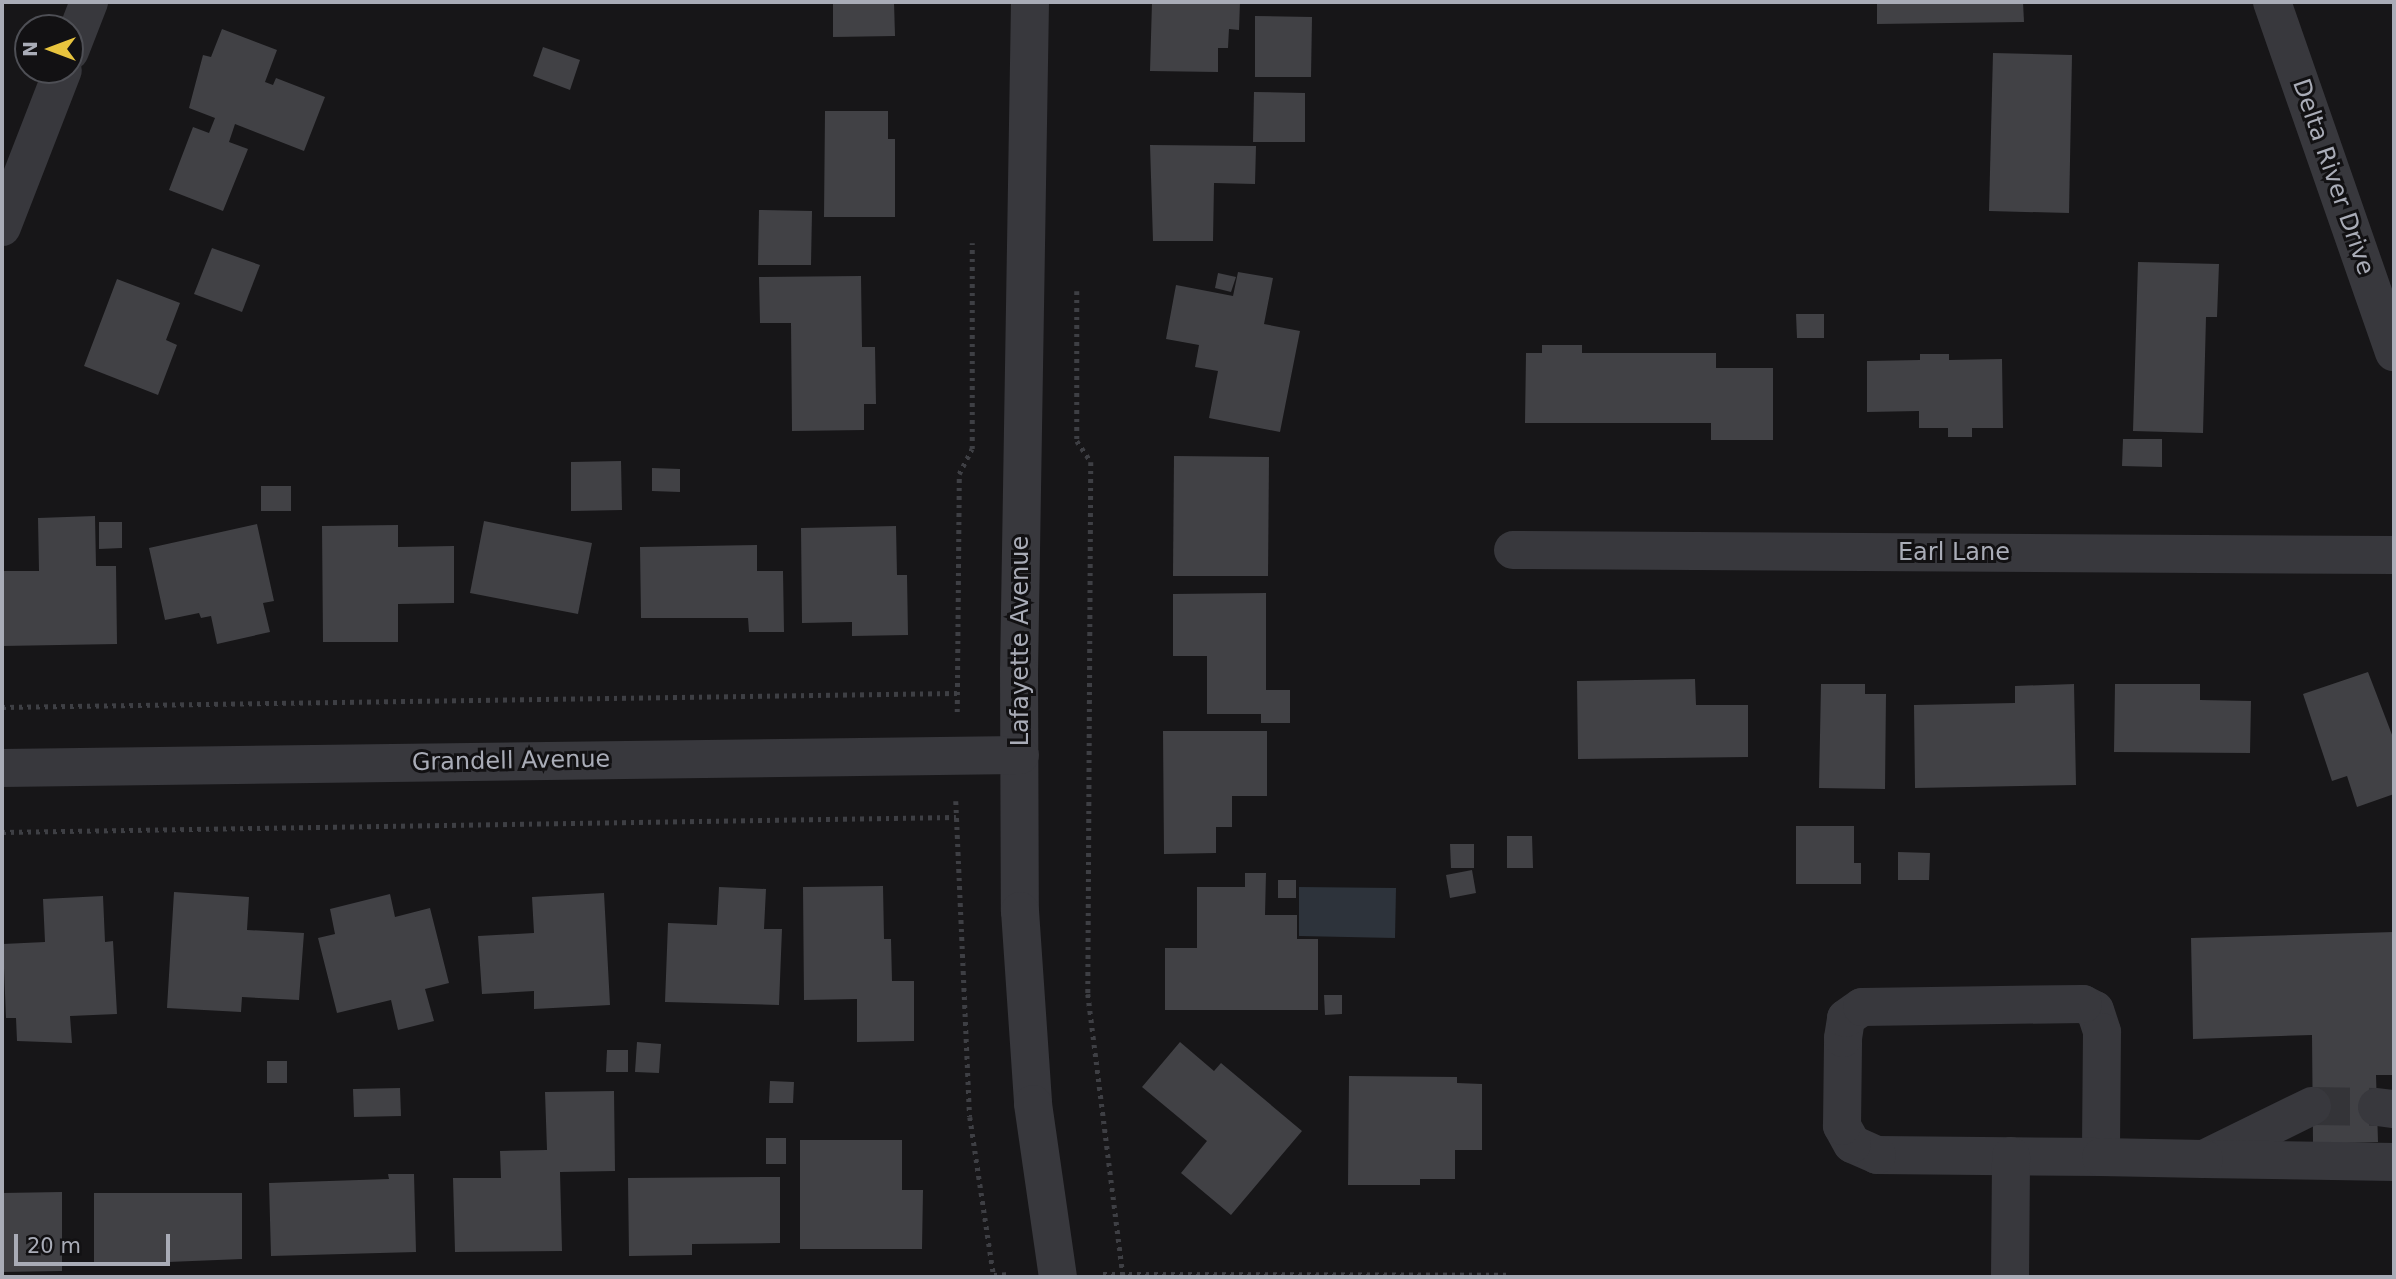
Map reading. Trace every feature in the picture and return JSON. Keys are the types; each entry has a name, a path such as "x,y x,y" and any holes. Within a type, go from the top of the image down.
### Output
{"street":[{"name":"Lafayette Avenue","path":"1030,2 1020,911 1033,1104 1058,1276"},
{"name":"Delta River Drive","path":"2272,2 2394,352"},
{"path":"2,227 58,84"},
{"name":"Earl Lane","path":"1513,550 2394,555"},
{"name":"Grandell Avenue","path":"2,768 1020,755"},
{"path":"2101,1157 2102,1032 2095,1010 2083,1004 1862,1007 1846,1018 1842,1126 1852,1144 1877,1155 2394,1162"},
{"path":"2204,1159 2312,1106"},
{"path":"2010,1277 2011,1156"}],"path":[{"path":"1077,291 1077,441 1091,462 1088,994 1122,1275"},
{"path":"2,707 957,693"},
{"path":"2,832 956,817"},
{"path":"994,1275 1508,1275"}],"shaded area":[{"path":"1299,887 1396,888 1395,938 1299,936"}],"building":[{"path":"833,2 894,2 895,36 833,37"},
{"path":"1152,2 1240,2 1239,30 1229,29 1228,48 1218,48 1218,72 1150,71"},
{"path":"1877,2 2023,2 2024,22 1877,24"},
{"path":"1255,16 1312,17 1311,77 1255,77"},
{"path":"222,29 277,50 265,82 273,85 276,78 325,97 304,151 235,124 229,142 248,149 223,211 169,190 193,127 209,133 215,118 189,108 203,55 211,57"},
{"path":"543,47 580,60 570,90 533,76"},
{"path":"1993,53 2072,55 2069,213 1989,211"},
{"path":"1254,92 1305,93 1305,142 1253,142"},
{"path":"825,111 888,111 888,139 895,139 895,217 824,217"},
{"path":"1150,145 1256,146 1255,184 1214,183 1213,241 1153,241"},
{"path":"759,210 812,211 811,265 758,265"},
{"path":"212,248 260,265 242,312 194,294"},
{"path":"2138,262 2219,264 2217,317 2206,317 2203,433 2133,431"},
{"path":"1238,272 1273,278 1264,324 1300,331 1280,432 1209,418 1218,371 1195,367 1199,345 1166,339 1176,285 1233,296"},
{"path":"1218,273 1236,277 1231,292 1215,288"},
{"path":"861,276 862,347 875,347 876,404 864,404 864,430 792,431 791,323 760,323 759,277"},
{"path":"117,279 180,303 166,340 177,345 158,395 84,366"},
{"path":"1796,314 1824,314 1824,338 1797,338"},
{"path":"1542,345 1582,345 1582,353 1716,353 1716,368 1773,368 1773,440 1711,440 1711,423 1525,423 1526,353 1542,353"},
{"path":"1920,354 1949,354 1949,360 2002,359 2003,428 1972,428 1972,437 1948,437 1948,428 1919,428 1919,411 1867,412 1867,361 1920,360"},
{"path":"2123,439 2162,439 2162,467 2122,466"},
{"path":"1174,456 1269,457 1268,576 1173,576"},
{"path":"621,461 622,510 571,511 571,462"},
{"path":"652,468 680,469 680,492 652,491"},
{"path":"261,486 291,486 291,511 261,511"},
{"path":"95,516 96,566 116,566 117,644 2,646 2,571 39,571 38,518"},
{"path":"484,521 592,543 578,614 470,593"},
{"path":"99,522 122,522 122,548 99,549"},
{"path":"257,524 274,601 263,603 270,632 217,644 211,616 201,618 199,613 165,620 149,548"},
{"path":"398,525 398,547 454,546 454,603 398,604 398,642 323,642 322,526"},
{"path":"896,526 897,575 907,575 908,635 852,636 852,622 802,623 801,528"},
{"path":"757,545 757,571 783,571 784,632 749,632 748,618 641,618 640,547"},
{"path":"1266,593 1266,690 1290,690 1290,723 1261,723 1261,714 1207,714 1207,656 1173,656 1173,594"},
{"path":"2368,672 2394,740 2394,794 2357,807 2347,776 2332,781 2303,694"},
{"path":"1695,679 1696,705 1748,705 1748,757 1578,759 1577,681"},
{"path":"1821,684 1865,684 1865,694 1886,694 1885,789 1819,788"},
{"path":"2074,684 2076,785 1915,788 1914,705 2015,703 2015,686"},
{"path":"2115,684 2200,684 2200,700 2251,701 2250,753 2114,752"},
{"path":"1163,731 1267,731 1267,796 1232,796 1232,827 1216,827 1216,853 1164,854"},
{"path":"1796,826 1854,826 1854,863 1861,863 1861,884 1796,884"},
{"path":"1507,836 1532,836 1533,868 1507,868"},
{"path":"1450,844 1474,844 1474,868 1451,868"},
{"path":"1898,852 1930,853 1929,880 1898,880"},
{"path":"1472,870 1476,893 1450,898 1446,875"},
{"path":"1245,873 1266,873 1265,915 1297,915 1297,939 1318,939 1318,1010 1165,1010 1165,948 1197,948 1197,887 1245,887"},
{"path":"1278,880 1296,880 1296,898 1278,898"},
{"path":"883,886 884,939 891,939 892,981 914,981 914,1041 857,1042 857,999 804,1000 803,887"},
{"path":"719,887 766,889 764,929 782,929 779,1005 665,1002 668,923 717,925"},
{"path":"174,892 249,897 247,930 304,933 299,1000 242,997 241,1012 167,1008"},
{"path":"604,893 610,1005 534,1009 534,991 482,994 478,936 534,933 532,897"},
{"path":"390,894 395,917 430,908 449,983 425,989 434,1021 398,1030 391,1000 337,1013 318,938 335,934 330,909"},
{"path":"103,896 105,942 113,941 117,1014 70,1016 72,1043 17,1041 16,1018 6,1018 3,944 45,942 43,899"},
{"path":"2394,932 2394,1075 2376,1075 2378,1142 2313,1144 2312,1035 2193,1039 2191,938"},
{"path":"1324,995 1342,995 1342,1014 1325,1015"},
{"path":"637,1042 661,1044 659,1073 635,1072"},
{"path":"1180,1042 1214,1071 1221,1063 1302,1131 1231,1215 1181,1173 1207,1141 1142,1087"},
{"path":"607,1050 628,1050 628,1072 606,1072"},
{"path":"267,1061 287,1061 287,1083 267,1083"},
{"path":"1349,1076 1457,1077 1457,1083 1482,1084 1482,1150 1455,1150 1455,1179 1420,1179 1420,1185 1348,1185"},
{"path":"770,1081 794,1082 793,1103 769,1103"},
{"path":"400,1088 401,1116 354,1117 353,1089"},
{"path":"614,1091 615,1171 560,1172 562,1251 455,1252 453,1178 501,1178 500,1151 547,1150 545,1092"},
{"path":"766,1138 786,1138 786,1164 766,1164"},
{"path":"800,1140 902,1140 902,1190 923,1190 922,1249 800,1249"},
{"path":"388,1174 414,1174 416,1252 271,1256 269,1183 389,1179"},
{"path":"780,1177 780,1243 692,1244 692,1255 629,1256 628,1178"},
{"path":"62,1192 62,1271 2,1272 2,1193"},
{"path":"94,1193 242,1193 242,1259 94,1265"}],"tunnel":[{"path":"2312,1106 2377,1107"}]}
